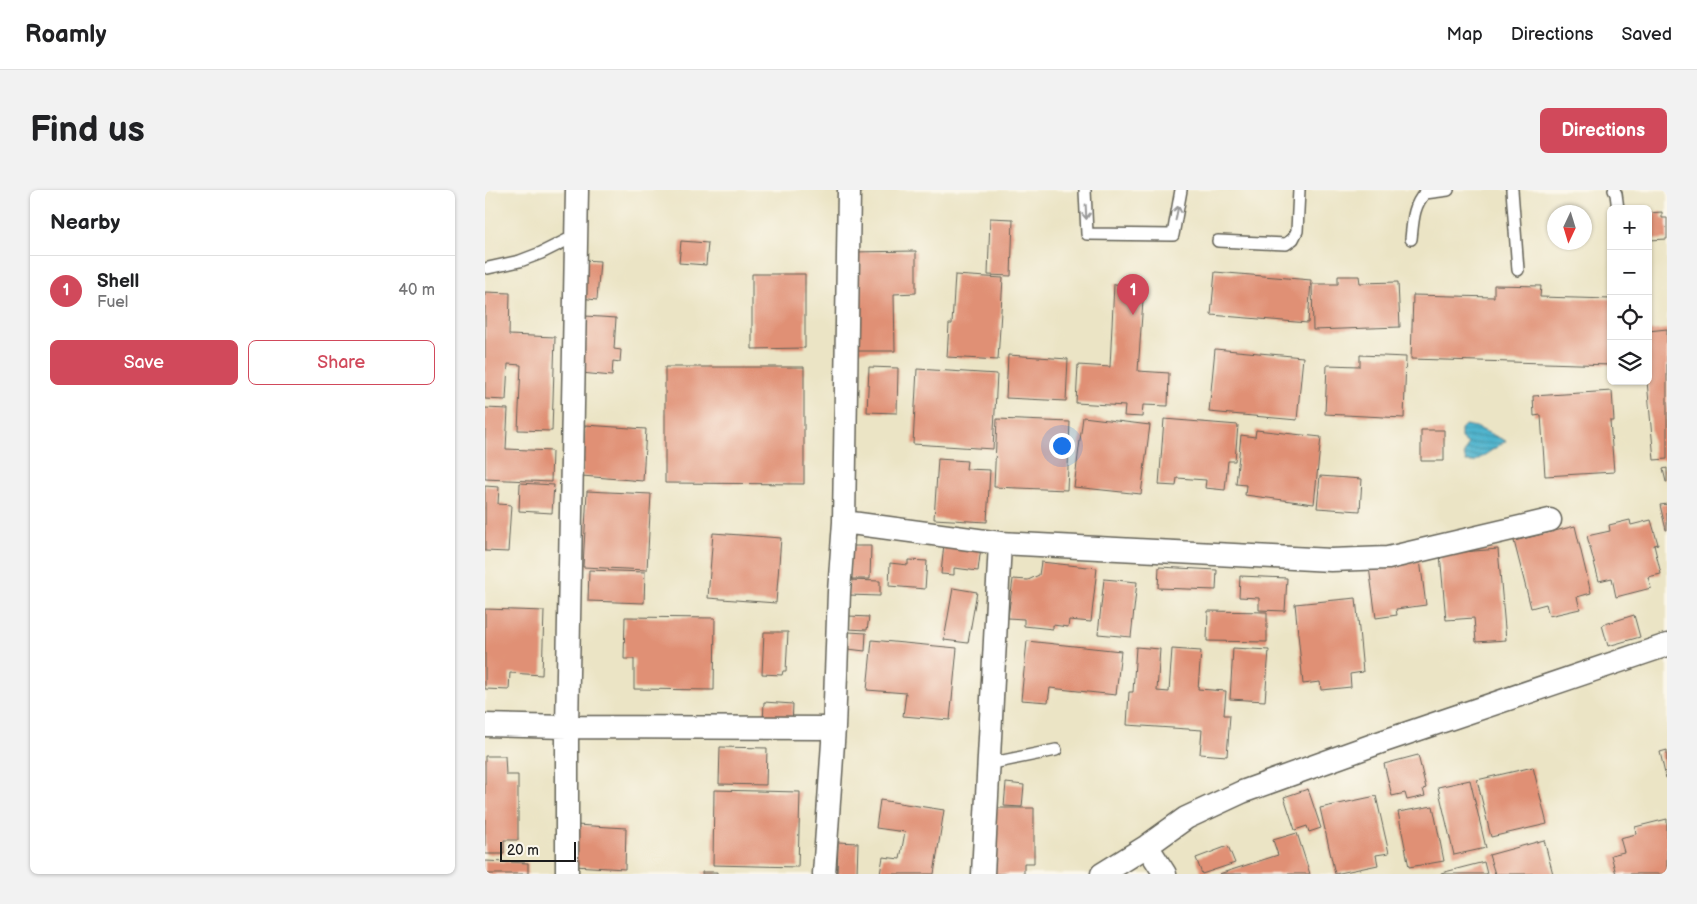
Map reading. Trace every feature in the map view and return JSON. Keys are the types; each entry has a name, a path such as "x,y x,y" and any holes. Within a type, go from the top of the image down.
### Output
{"street":[{"path":"567,874 567,727 577,190"},
{"path":"824,874 834,728 839,592 844,522 849,190"},
{"path":"844,522 1000,544 1350,560 1388,558 1550,520"},
{"path":"983,874 1000,544"},
{"path":"1102,874 1147,846 1186,818 1243,792 1384,741 1667,645"},
{"path":"485,724 567,727 834,728"},
{"path":"1147,846 1165,874"}],"lane":[{"path":"1085,190 1087,234 1173,235 1181,190"},
{"path":"1218,241 1286,244 1293,239 1297,231 1299,190"},
{"path":"1411,239 1413,214 1418,201 1425,193 1449,190"},
{"path":"1512,190 1518,270"},
{"path":"1614,190 1617,205"},
{"path":"488,268 520,261 541,253 577,234"},
{"path":"988,764 1057,750"}],"water":[{"path":"1465,425 1476,427 1506,441 1474,462 1466,462 1464,454 1468,444 1461,438 1461,429"}],"building":[{"path":"1662,212 1662,218 1667,218 1667,239 1652,240 1652,213"},
{"path":"990,218 1013,219 1011,276 988,275"},
{"path":"681,241 708,243 706,265 679,263"},
{"path":"916,251 916,293 894,294 895,351 853,351 851,252"},
{"path":"582,260 600,261 597,300 580,298"},
{"path":"1215,272 1311,280 1308,323 1211,315"},
{"path":"752,274 805,274 805,348 752,349"},
{"path":"955,275 1003,278 998,360 947,357 949,324 952,324"},
{"path":"1338,276 1359,276 1360,283 1398,282 1400,327 1313,330 1312,284 1338,284"},
{"path":"1114,284 1144,286 1138,371 1169,373 1168,406 1143,405 1142,417 1124,416 1125,406 1076,403 1078,365 1110,367"},
{"path":"1494,285 1541,286 1540,297 1607,299 1607,365 1411,359 1413,295 1494,297"},
{"path":"485,292 510,293 509,335 555,337 552,431 518,430 521,365 508,364 506,400 485,399"},
{"path":"585,316 616,318 614,349 621,350 620,362 613,361 612,376 581,373"},
{"path":"1667,329 1667,459 1654,460 1647,385 1652,385 1652,331"},
{"path":"1215,349 1303,357 1297,420 1209,412"},
{"path":"1008,355 1068,359 1066,401 1006,398"},
{"path":"1360,355 1406,357 1404,418 1325,414 1327,365 1360,366"},
{"path":"665,367 804,367 804,484 665,483"},
{"path":"869,367 898,368 897,413 867,412"},
{"path":"917,369 997,374 993,449 913,444"},
{"path":"1612,391 1614,421 1610,421 1614,472 1545,476 1541,415 1534,416 1533,396"},
{"path":"485,408 508,409 506,449 552,451 551,482 485,479"},
{"path":"1083,417 1150,425 1141,494 1074,487"},
{"path":"997,419 1070,422 1067,490 994,487"},
{"path":"1164,419 1238,425 1235,461 1228,461 1225,490 1205,488 1206,480 1177,478 1176,486 1159,485"},
{"path":"585,425 646,429 643,481 582,476"},
{"path":"1256,430 1321,437 1314,504 1245,495 1246,485 1236,484 1241,435 1255,437"},
{"path":"1421,430 1444,430 1444,461 1421,461"},
{"path":"938,459 967,461 966,469 990,470 987,522 934,519"},
{"path":"1667,468 1667,482 1666,482 1663,469"},
{"path":"1320,476 1362,479 1360,511 1317,508"},
{"path":"520,483 554,485 552,513 519,511"},
{"path":"485,486 499,487 498,504 511,505 508,552 485,551"},
{"path":"587,491 651,494 647,570 583,567"},
{"path":"1667,504 1667,530 1666,530 1660,505"},
{"path":"1630,520 1631,525 1651,520 1658,544 1654,545 1661,574 1648,577 1651,588 1616,597 1612,578 1599,581 1587,536 1610,531 1609,525"},
{"path":"1575,526 1591,593 1577,597 1580,609 1549,616 1546,604 1531,608 1514,541"},
{"path":"713,533 781,538 776,603 708,598"},
{"path":"944,543 981,547 978,571 954,568 954,575 941,574"},
{"path":"850,546 871,546 870,579 849,579"},
{"path":"1498,549 1506,640 1476,642 1474,618 1446,620 1440,554"},
{"path":"908,560 927,561 925,589 889,586 890,563 908,565"},
{"path":"1420,560 1426,605 1396,609 1397,615 1376,618 1369,567"},
{"path":"1041,562 1097,568 1091,622 1069,620 1068,627 1053,625 1053,629 1024,626 1024,619 1008,618 1013,579 1028,580 1039,575"},
{"path":"1159,567 1217,570 1216,590 1158,588"},
{"path":"589,570 645,572 644,603 588,601"},
{"path":"1240,576 1287,578 1285,611 1259,610 1259,598 1239,597"},
{"path":"1104,579 1137,582 1131,637 1098,634"},
{"path":"848,580 880,581 880,596 848,595"},
{"path":"953,588 977,592 968,643 944,640"},
{"path":"1356,598 1363,672 1350,674 1351,687 1321,690 1320,682 1303,684 1295,604"},
{"path":"485,609 544,611 542,675 510,673 509,690 485,689"},
{"path":"1208,611 1267,612 1267,642 1207,641"},
{"path":"1634,615 1640,637 1608,646 1602,625"},
{"path":"849,616 869,617 867,630 848,629"},
{"path":"625,617 715,618 714,690 634,689 634,659 624,659"},
{"path":"764,632 788,632 786,671 783,671 782,675 762,674"},
{"path":"849,632 866,633 865,651 848,649"},
{"path":"872,640 957,648 950,720 903,716 906,693 867,690"},
{"path":"1027,641 1121,651 1116,695 1050,688 1048,702 1021,700"},
{"path":"1136,647 1160,649 1157,691 1169,692 1172,649 1201,651 1198,689 1226,691 1224,715 1230,715 1227,756 1200,754 1202,730 1127,725 1129,692 1133,692"},
{"path":"1233,648 1269,650 1265,701 1230,699"},
{"path":"764,702 793,704 792,726 763,724"},
{"path":"720,747 767,748 766,785 719,784"},
{"path":"1667,750 1667,778 1666,778 1660,752"},
{"path":"1418,755 1426,788 1423,789 1425,796 1407,800 1405,793 1392,796 1384,764"},
{"path":"485,756 505,756 506,775 518,775 518,840 504,840 504,854 485,854"},
{"path":"1533,767 1547,824 1491,837 1477,780"},
{"path":"1470,780 1486,848 1454,855 1438,787"},
{"path":"1006,783 1024,785 1022,807 1004,806"},
{"path":"1308,789 1321,828 1309,832 1307,826 1295,830 1284,797"},
{"path":"714,790 800,792 798,867 713,865"},
{"path":"1376,796 1389,853 1376,855 1378,865 1335,874 1320,808"},
{"path":"880,800 944,810 934,874 880,874 883,857 900,859 905,832 876,828"},
{"path":"1433,806 1444,861 1409,867 1398,812"},
{"path":"993,808 1034,808 1034,863 1024,863 1024,874 994,874"},
{"path":"1667,819 1667,874 1616,874 1611,855 1624,852 1620,838 1636,834 1635,827"},
{"path":"576,825 626,828 625,869 574,866"},
{"path":"1297,833 1310,874 1219,874 1278,855 1273,840"},
{"path":"1544,840 1553,874 1495,874 1489,855"},
{"path":"838,842 858,843 857,874 837,874"},
{"path":"1228,846 1235,863 1202,874 1196,858"},
{"path":"485,861 528,863 528,874 485,874"},
{"path":"1484,862 1487,874 1441,874 1441,873"},
{"path":"702,872 717,872 717,874 702,874"}],"place":[{"name":"Shell","path":"1133,315"}]}
